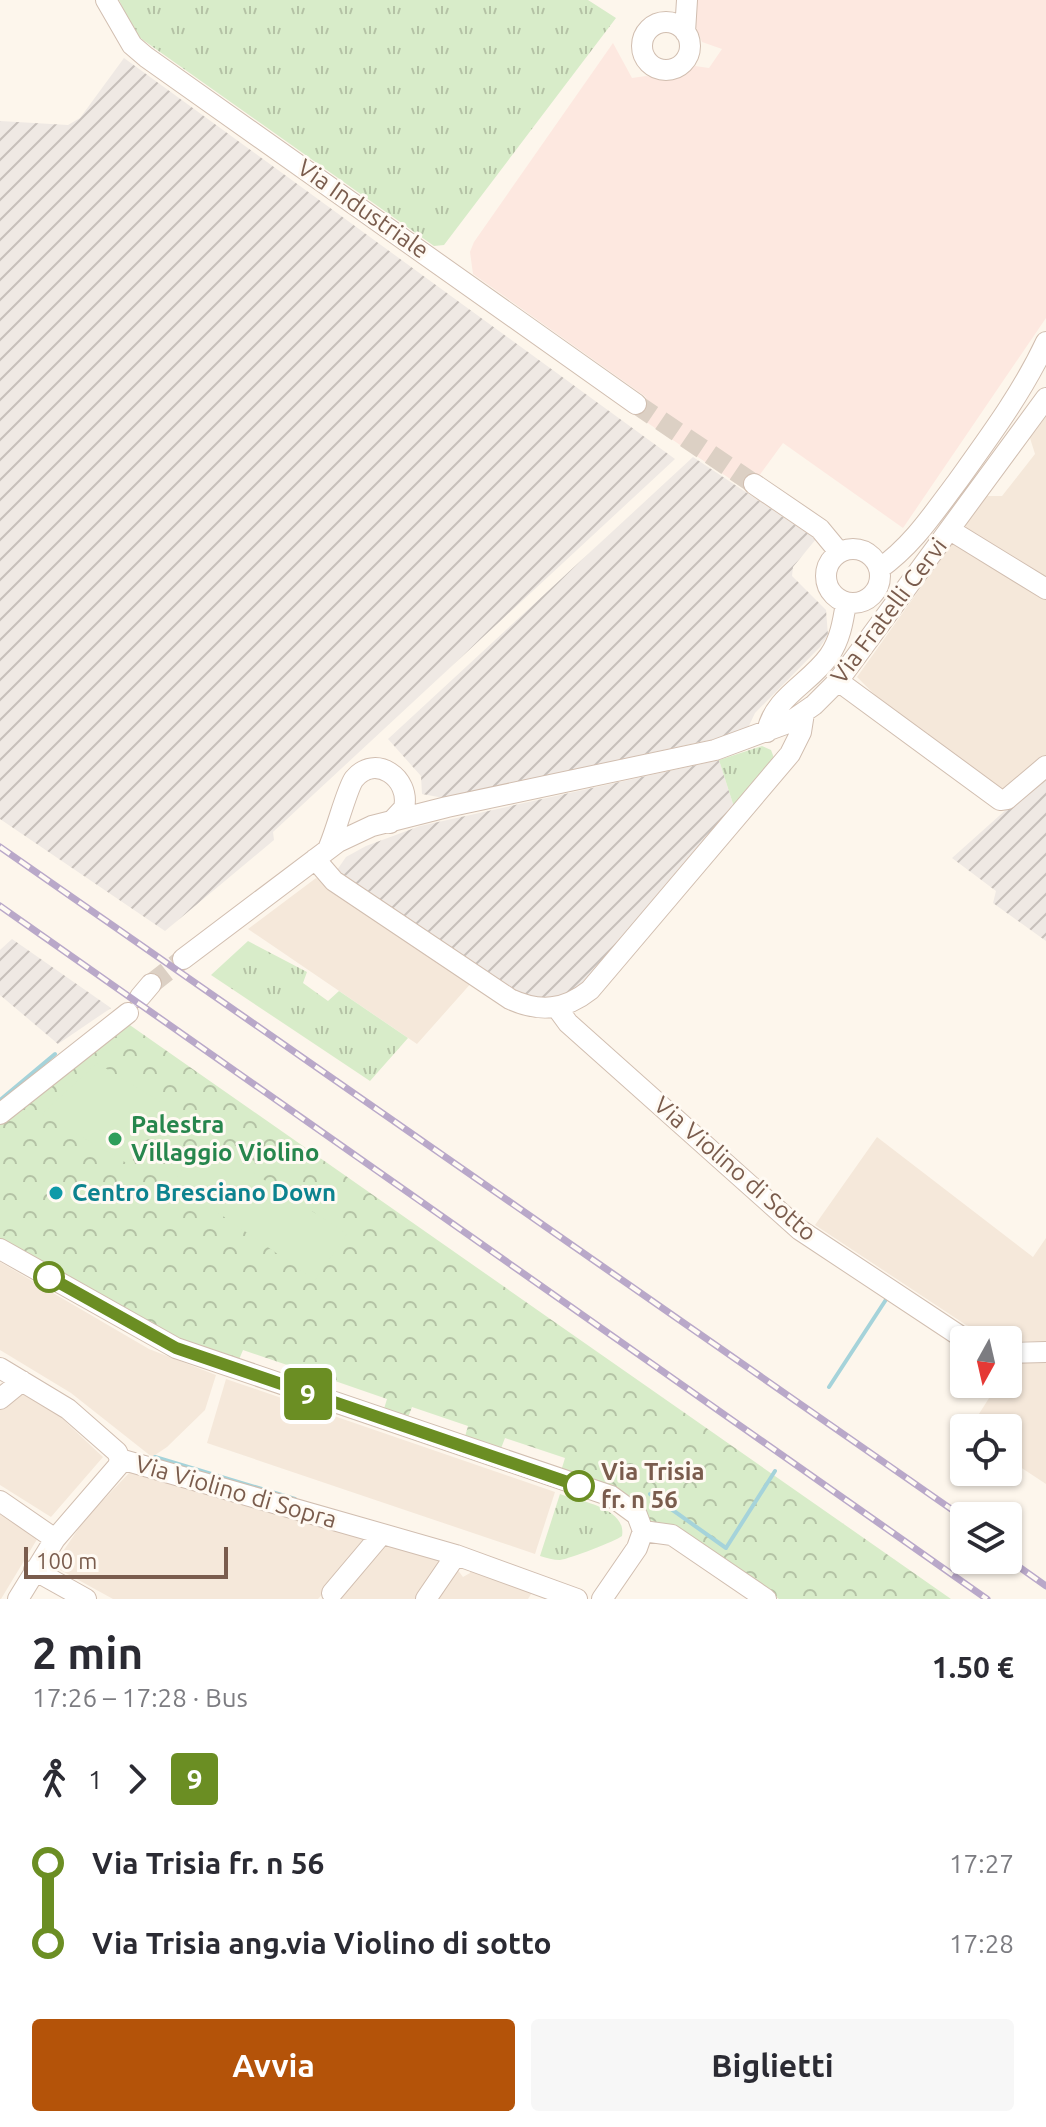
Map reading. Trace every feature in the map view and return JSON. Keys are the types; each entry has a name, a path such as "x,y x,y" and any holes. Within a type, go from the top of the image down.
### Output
{"street":[{"name":"Via Industriale","path":"106,0 132,45 146,57 636,404"},
{"path":"663,23 681,0"},
{"path":"685,32 675,24 663,23 651,27 642,42 646,61 659,70 675,69 686,59 690,45 685,32 687,0"},
{"path":"879,569 901,554 921,530 1020,396 1046,342"},
{"name":"Via Fratelli Cervi","path":"381,825 447,807 715,750 767,732 804,713 838,681 1046,398"},
{"path":"754,484 820,529 839,552"},
{"path":"950,530 1046,589"},
{"path":"863,551 879,569 878,588 865,601 846,603 832,595 825,581 828,565 839,552 863,551"},
{"path":"767,732 775,708 829,655 841,632 846,603"},
{"path":"838,681 1000,800 1007,799 1046,766"},
{"path":"321,854 334,881 510,999 534,1008 557,1008 571,1004 590,990 770,777 797,743 804,713"},
{"path":"183,959 321,854 357,775 374,769 392,773 399,779 406,801"},
{"path":"347,801 355,818 381,825"},
{"name":"Via Fratelli Cervi","path":"321,854 400,814 406,801 416,808 447,807"},
{"path":"0,1114 140,998"},
{"name":"Via Violino di Sotto","path":"557,1008 568,1023 800,1230 950,1329"},
{"path":"0,1249 153,1338 611,1496 631,1508 643,1531 637,1548 602,1599"},
{"path":"1022,1353 1046,1352"},
{"path":"0,1368 68,1409 117,1452 120,1459"},
{"path":"0,1399 22,1381"},
{"name":"Via Violino di Sopra","path":"18,1599 55,1539 118,1466 120,1459 456,1555 577,1599"},
{"path":"0,1501 55,1539"},
{"path":"643,1531 672,1535 766,1599"},
{"path":"332,1593 381,1535"},
{"path":"426,1599 456,1555"},
{"path":"34,1570 86,1599"}],"shaded area":[{"path":"693,0 1046,0 1046,318 903,528 783,443 748,491 633,413 646,397 473,274 470,252 474,242 613,43 632,78 676,78 695,66 709,68 722,49 702,42 694,23"},
{"path":"124,58 675,459 273,832 274,840 165,931 0,819 0,121 68,125 80,118"},
{"path":"1046,416 1046,758 1003,792 881,701 857,677 986,496 1002,496 1035,454 1030,438"},
{"path":"693,457 816,539 793,567 792,576 826,610 828,635 820,647 755,713 746,732 444,798 422,794 421,776 388,739"},
{"path":"719,760 735,810 581,991 543,1000 519,994 337,870 346,857 366,846 420,826"},
{"path":"1046,774 1046,941 993,903 996,891 952,858"},
{"path":"316,878 473,981 417,1044 248,929"},
{"path":"12,939 111,1008 58,1044 0,995 0,950"},
{"path":"877,1137 1033,1257 1046,1238 1046,1341 1022,1341 1022,1326 966,1325 815,1225"},
{"path":"0,1262 149,1349 216,1375 205,1410 167,1447 152,1457 71,1393 0,1350"},
{"path":"1046,1356 1046,1484 1022,1468 1022,1414 979,1414 989,1398 1022,1398 1022,1358"},
{"path":"226,1379 555,1492 535,1554 207,1443"},
{"path":"21,1393 53,1410 103,1457 51,1517 0,1485 0,1409"},
{"path":"131,1471 376,1534 318,1599 113,1599 53,1566 85,1519"},
{"path":"0,1504 42,1531 1,1599 0,1599"},
{"path":"388,1538 443,1555 415,1599 330,1599"},
{"path":"470,1565 535,1588 528,1599 437,1599 457,1569 463,1577 470,1573"}],"green space":[{"path":"119,0 588,0 616,18 444,245 434,246 136,35"},
{"path":"762,746 771,750 774,758 735,810 719,760"},
{"path":"248,941 307,972 303,983 328,1001 339,991 408,1038 370,1081 211,975"},
{"path":"124,1021 951,1599 779,1599 670,1526 648,1520 561,1471 565,1458 505,1438 500,1451 464,1440 468,1426 412,1407 407,1420 383,1412 387,1399 335,1381 330,1395 292,1382 296,1368 243,1350 238,1362 195,1350 0,1242 0,1120"},
{"name":"Palestra Villaggio Violino","path":"97,1063 163,1103 130,1165 42,1114"},
{"path":"203,1140 347,1234 315,1280 174,1182"},
{"path":"560,1494 610,1512 622,1526 622,1536 565,1559 540,1556"}],"waterway":[{"path":"0,1100 55,1054"},
{"path":"829,1387 889,1295"},
{"path":"155,1457 295,1499"},
{"path":"650,1494 726,1548 775,1471"}],"tunnel":[{"path":"636,404 754,484"},
{"path":"151,984 183,959"}],"railway":[{"path":"0,847 950,1508"},
{"path":"0,906 987,1599"},
{"path":"1022,1569 1046,1586"}],"bus line":[{"name":"9","path":"49,1277 153,1338 176,1348 579,1486"}],"place":[{"name":"Palestra Villaggio Violino","path":"115,1139"},
{"name":"Centro Bresciano Down","path":"56,1193"},
{"name":"Via Trisia fr. n 56","path":"579,1486"}]}
